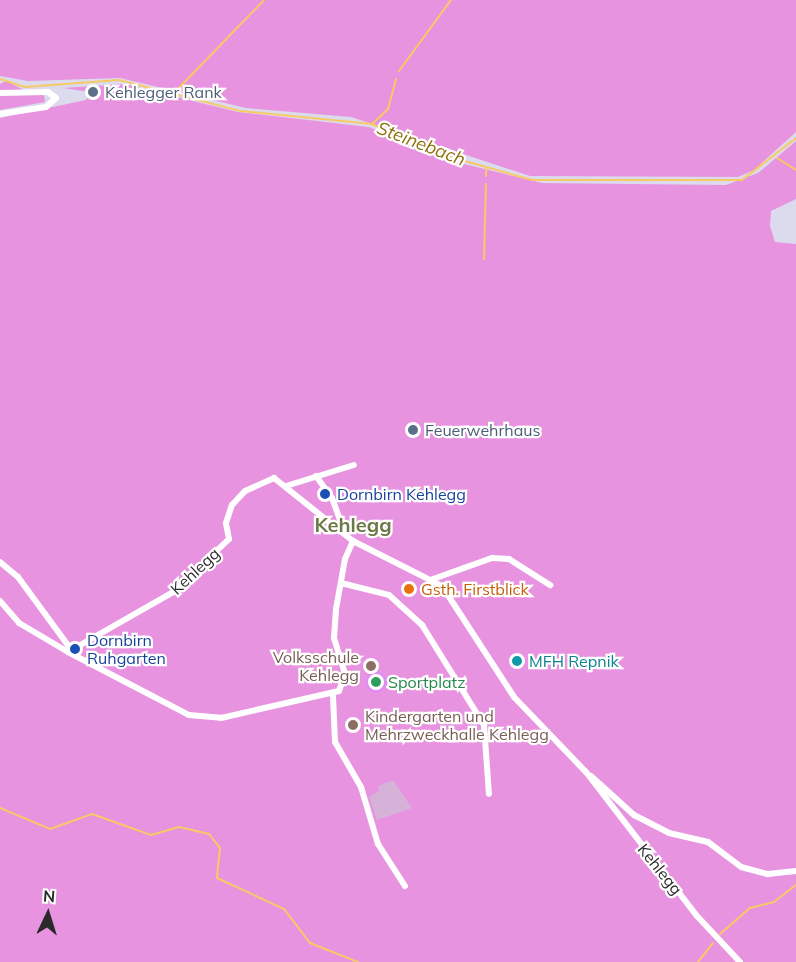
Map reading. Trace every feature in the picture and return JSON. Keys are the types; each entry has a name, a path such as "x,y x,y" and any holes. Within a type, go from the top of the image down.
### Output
{"street":[{"path":"0,93 48,92 56,98 46,107 0,114"},
{"name":"Kehlegg","path":"69,650 103,627 148,611 187,580 229,539 227,514 245,491 274,478 286,486 354,465"},
{"path":"316,476 332,498 345,534"},
{"path":"286,486 354,541 434,579 492,558 509,559 550,585"},
{"path":"354,541 341,583 334,638 345,674 333,696 334,742 361,787 378,844 405,886"},
{"path":"0,562 18,577 69,650"},
{"name":"Kehlegg","path":"434,579 514,697 586,772 633,815 669,833 708,842 741,867 796,872"},
{"path":"341,583 389,595 422,625 484,725 489,794"},
{"path":"0,601 19,623 204,719 333,696"},
{"name":"Kehlegg","path":"586,772 697,916 740,962"}],"shaded area":[{"path":"0,0 796,0 796,132 754,170 738,177 530,176 351,117 246,108 120,78 28,81 0,76"},
{"path":"6,81 24,90 43,89 45,102 0,110 0,84"},
{"path":"124,84 238,112 369,127 452,161 542,183 726,185 758,173 796,141 796,199 771,211 770,226 775,242 796,244 796,962 0,962 0,118 86,100 91,92 63,88"},
{"name":"Sportplatz","path":"376,671 384,674 387,682 384,690 376,693 368,690 365,682 368,674"},
{"path":"393,780 412,808 377,820 369,797 379,791 378,786"}],"waterway":[{"path":"174,93 264,0"},
{"path":"399,71 451,0"},
{"name":"Steinebach","path":"0,79 25,87 119,80 241,111 372,124 436,153 532,180 742,180 796,138"},
{"path":"372,124 388,109 396,79"},
{"path":"777,158 796,170"},
{"path":"486,167 486,176"},
{"path":"484,259 486,184"},
{"path":"0,808 50,829 92,814 151,835 179,827 209,834 220,848 217,878 284,909 310,943 358,962"},
{"path":"720,934 750,908 774,902 796,885"},
{"path":"698,962 713,943"}],"place":[{"name":"Kehlegger Rank","path":"93,92"},
{"name":"Feuerwehrhaus","path":"413,430"},
{"name":"Dornbirn Kehlegg","path":"325,494"},
{"name":"Gsth. Firstblick","path":"409,589"},
{"name":"Dornbirn Ruhgarten","path":"75,649"},
{"name":"MFH Repnik","path":"517,661"},
{"name":"Volksschule Kehlegg","path":"371,666"},
{"name":"Sportplatz","path":"376,682"},
{"name":"Kindergarten und Mehrzweckhalle Kehlegg","path":"353,725"}],"district":[{"name":"Kehlegg","path":"353,524"}]}
